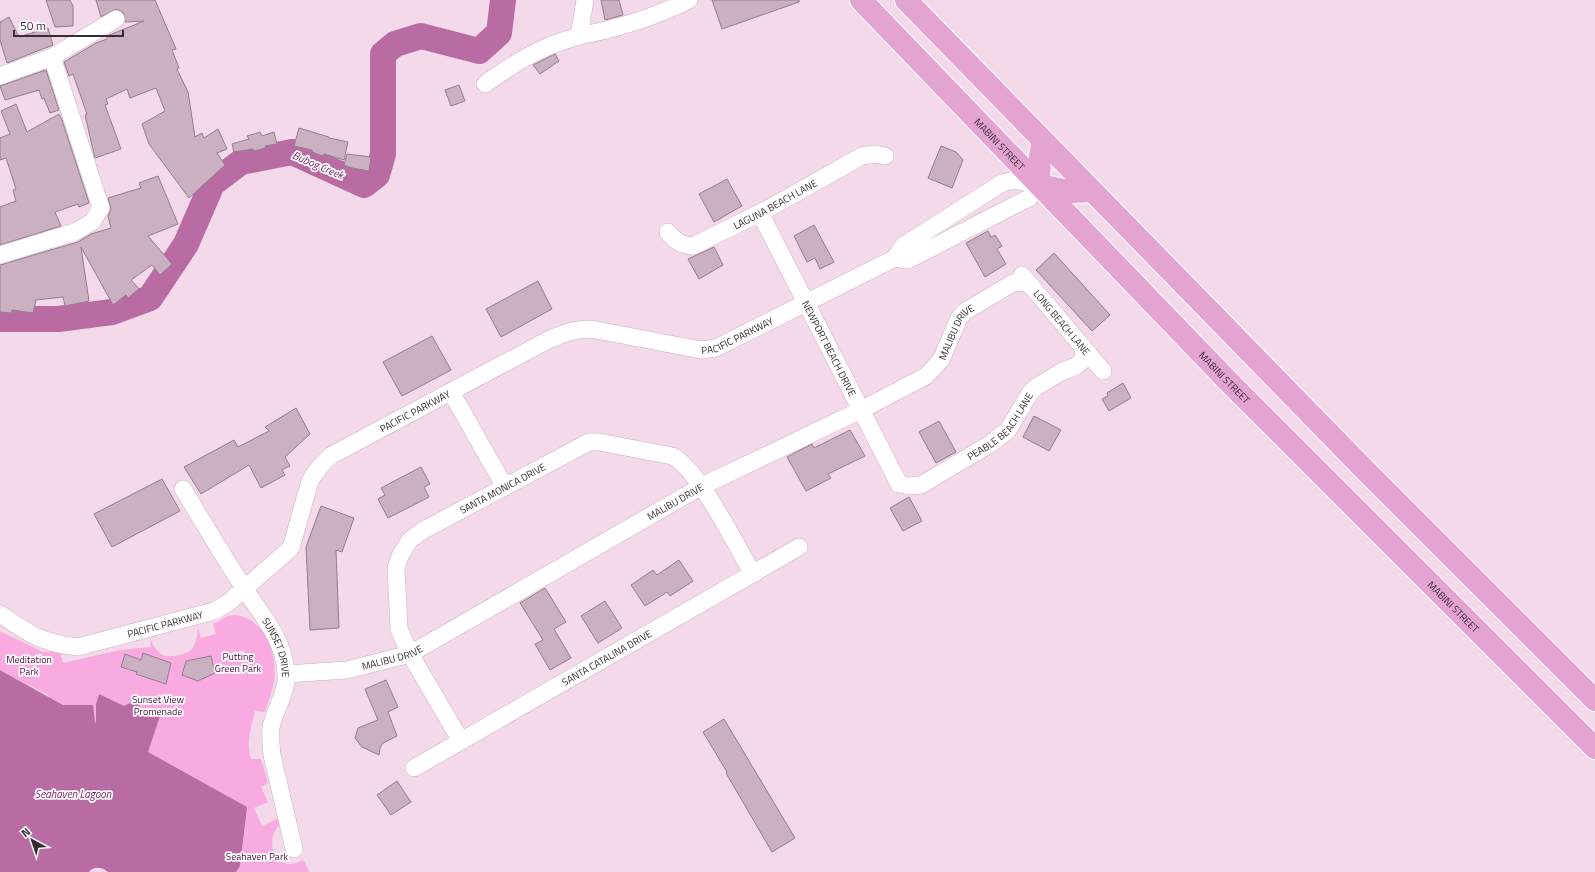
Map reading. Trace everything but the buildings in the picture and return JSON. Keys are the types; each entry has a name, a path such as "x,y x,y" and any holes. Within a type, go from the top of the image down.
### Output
{"main road":[{"name":"MABINI STREET","path":"861,0 1228,381 1595,748"},
{"path":"906,0 1364,470 1595,700"},
{"path":"1043,141 1040,156 1039,185 1074,192 1092,190"}],"street":[{"path":"579,36 585,0"},
{"path":"485,84 510,66 541,48 579,36 602,32 676,7 688,0"},
{"path":"0,76 52,57 116,19"},
{"path":"0,255 75,232 92,222 101,208 52,57"},
{"name":"LAGUNA BEACH LANE","path":"668,232 675,242 682,245 693,246 760,214 862,156 875,154 885,156"},
{"name":"PACIFIC PARKWAY","path":"0,614 42,640 78,647 214,611 228,603 291,548 310,481 322,463 332,455 548,340 562,333 578,329 591,329 701,350 709,350 726,345 895,258 903,246 1002,183 1015,180 1039,185 1029,198 908,260 895,258"},
{"path":"974,202 984,221"},
{"name":"NEWPORT BEACH DRIVE","path":"760,214 899,484"},
{"name":"LONG BEACH LANE","path":"1025,278 1104,372"},
{"name":"MALIBU DRIVE","path":"286,674 347,670 410,654 702,486 861,410 926,376 941,360 959,318 964,312 1013,283 1022,282 1025,278"},
{"name":"PEABLE BEACH LANE","path":"899,484 909,486 921,484 990,444 1008,430 1030,393 1036,387 1061,372 1076,366 1082,361 1084,355 1083,347"},
{"path":"451,392 505,487"},
{"name":"SANTA MONICA DRIVE","path":"461,741 410,654 399,629 396,568 410,540 422,532 589,442 600,442 672,456 679,460 702,486 753,574"},
{"name":"SUNSET DRIVE","path":"183,490 244,589 277,636 284,655 286,674 284,691 272,726 270,741 294,849"},
{"name":"SANTA CATALINA DRIVE","path":"414,768 799,547"}],"green space":[{"path":"236,615 246,618 261,630 267,639 274,659 275,670 273,688 265,712 255,711 250,735 249,747 251,759 261,759 268,783 261,787 268,802 254,808 262,826 281,817 283,822 274,833 272,840 274,854 278,859 284,863 291,864 303,860 310,872 236,872 240,866 54,705 48,695 0,670 0,631 43,652 60,651 63,663 120,650 151,647 150,638 155,648 161,654 173,656 186,653 194,647 198,628 201,638 216,634 213,624 228,616"}],"water":[{"name":"Seahaven Lagoon","path":"0,670 63,705 93,705 96,723 96,704 99,694 124,706 132,702 137,702 143,713 160,716 148,752 247,807 240,866 236,872 108,872 98,868 89,872 0,872"}],"waterway":[{"name":"Bubog Creek","path":"0,319 58,319 112,312 150,298 186,244 212,184 241,162 292,152 364,185 377,175 383,154 383,54 395,44 421,36 479,51 499,33 503,0"}],"park label":[{"name":"Putting Green Park","path":"238,662"},
{"name":"Meditation Park","path":"29,664"},
{"name":"Sunset View Promenade","path":"158,704"},
{"name":"Seahaven Park","path":"257,856"}]}
